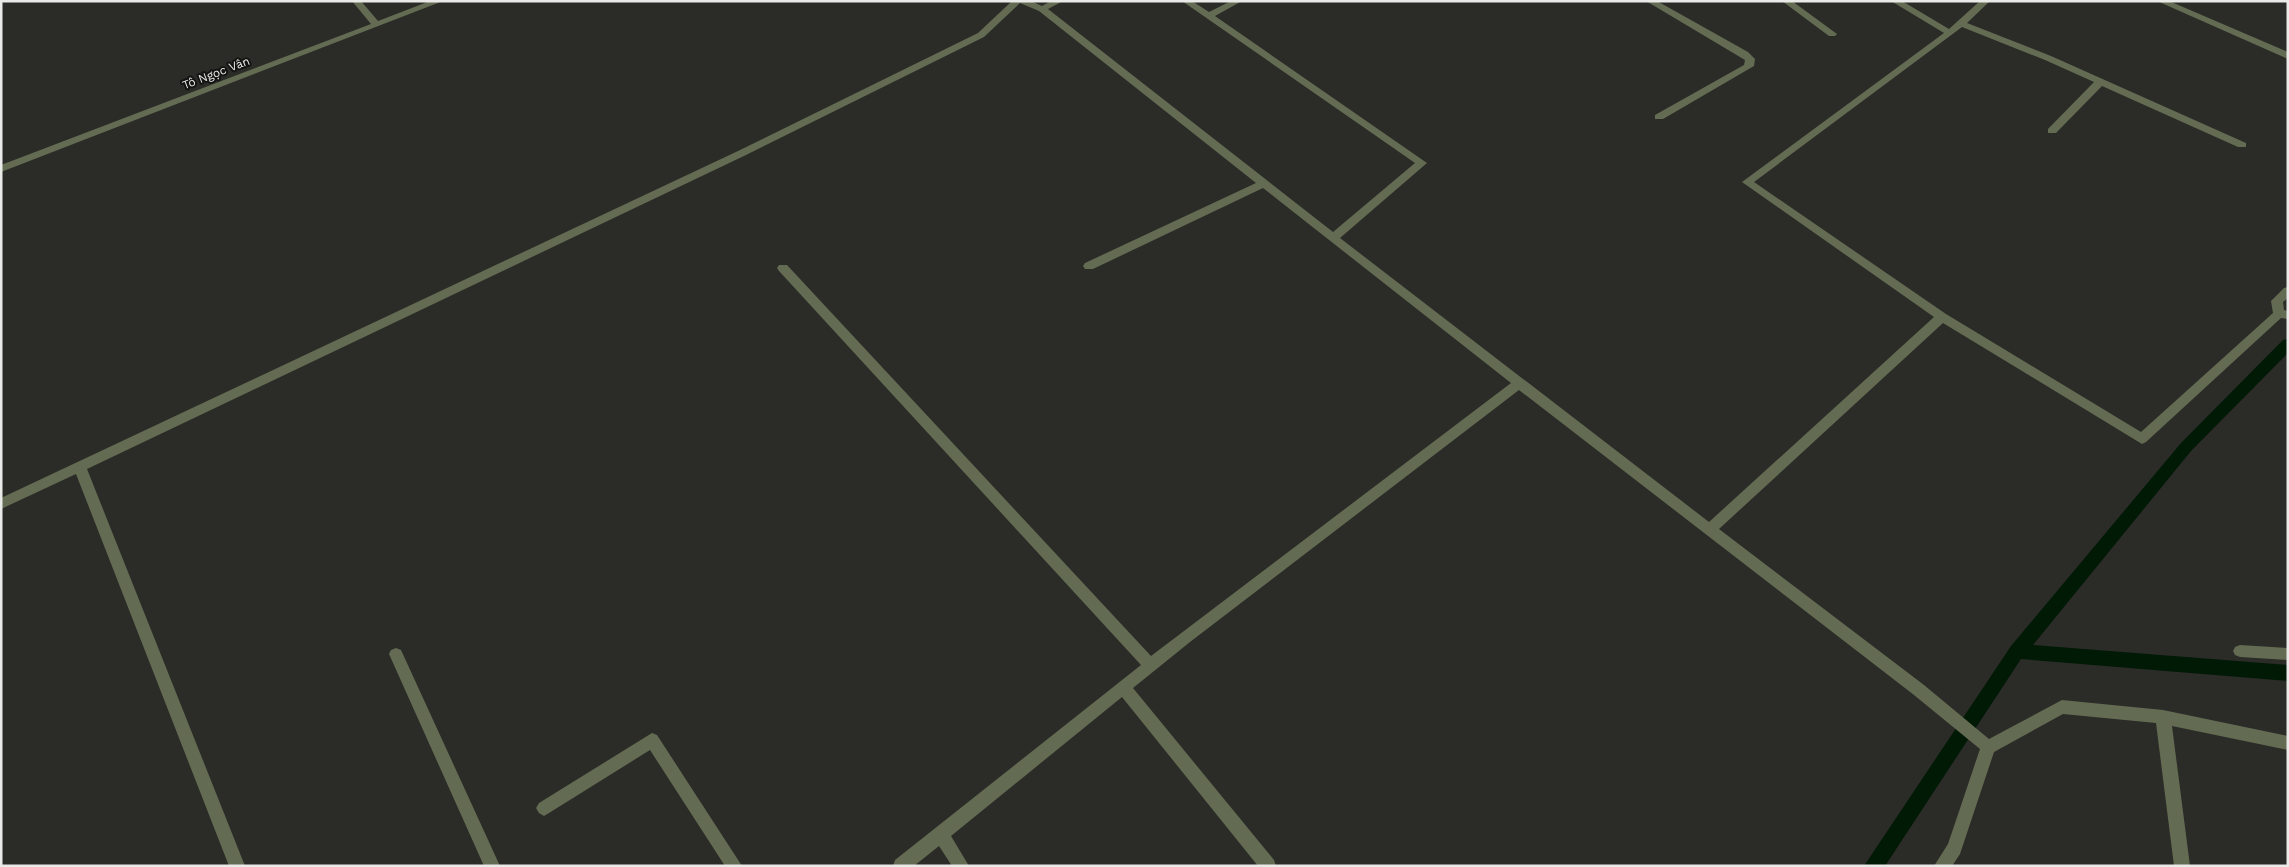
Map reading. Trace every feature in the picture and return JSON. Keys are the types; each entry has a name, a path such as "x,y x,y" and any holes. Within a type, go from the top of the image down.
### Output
{"street":[{"path":"356,1 377,25"},
{"name":"Tô Ngọc Vân","path":"1,169 440,1"},
{"path":"1,504 742,153 981,36 1017,1"},
{"path":"1022,1 1042,9 1263,184 1521,382 1709,530 1919,690 1983,742"},
{"path":"1042,9 1059,1"},
{"path":"1186,1 1422,163 1333,238"},
{"path":"1209,16 1238,1"},
{"path":"1650,1 1745,54 1750,59 1749,66 1659,117"},
{"path":"1786,1 1832,34"},
{"path":"1895,1 1950,32"},
{"path":"1986,1 1961,24 1747,182 1942,317 2142,439 2284,315 2277,301 2288,291"},
{"path":"2161,1 2288,56"},
{"path":"1961,24 2100,82 2242,146"},
{"path":"2052,131 2100,82"},
{"path":"1089,266 1263,184"},
{"path":"784,268 1150,665"},
{"path":"1709,530 1942,317"},
{"path":"901,866 1150,665 1521,382"},
{"path":"80,467 237,866"},
{"path":"2240,652 2288,654"},
{"path":"396,654 492,866"},
{"path":"1123,687 1268,866"},
{"path":"1983,742 2062,707 2163,717 2288,743"},
{"path":"2163,717 2182,866"},
{"path":"544,808 652,740 734,866"},
{"path":"1942,866 1954,848 1983,742"},
{"path":"940,834 961,866"}],"waterway":[{"path":"2017,651 2186,447 2288,344"},
{"path":"1874,866 2017,651"},
{"path":"2017,651 2288,673"}]}
